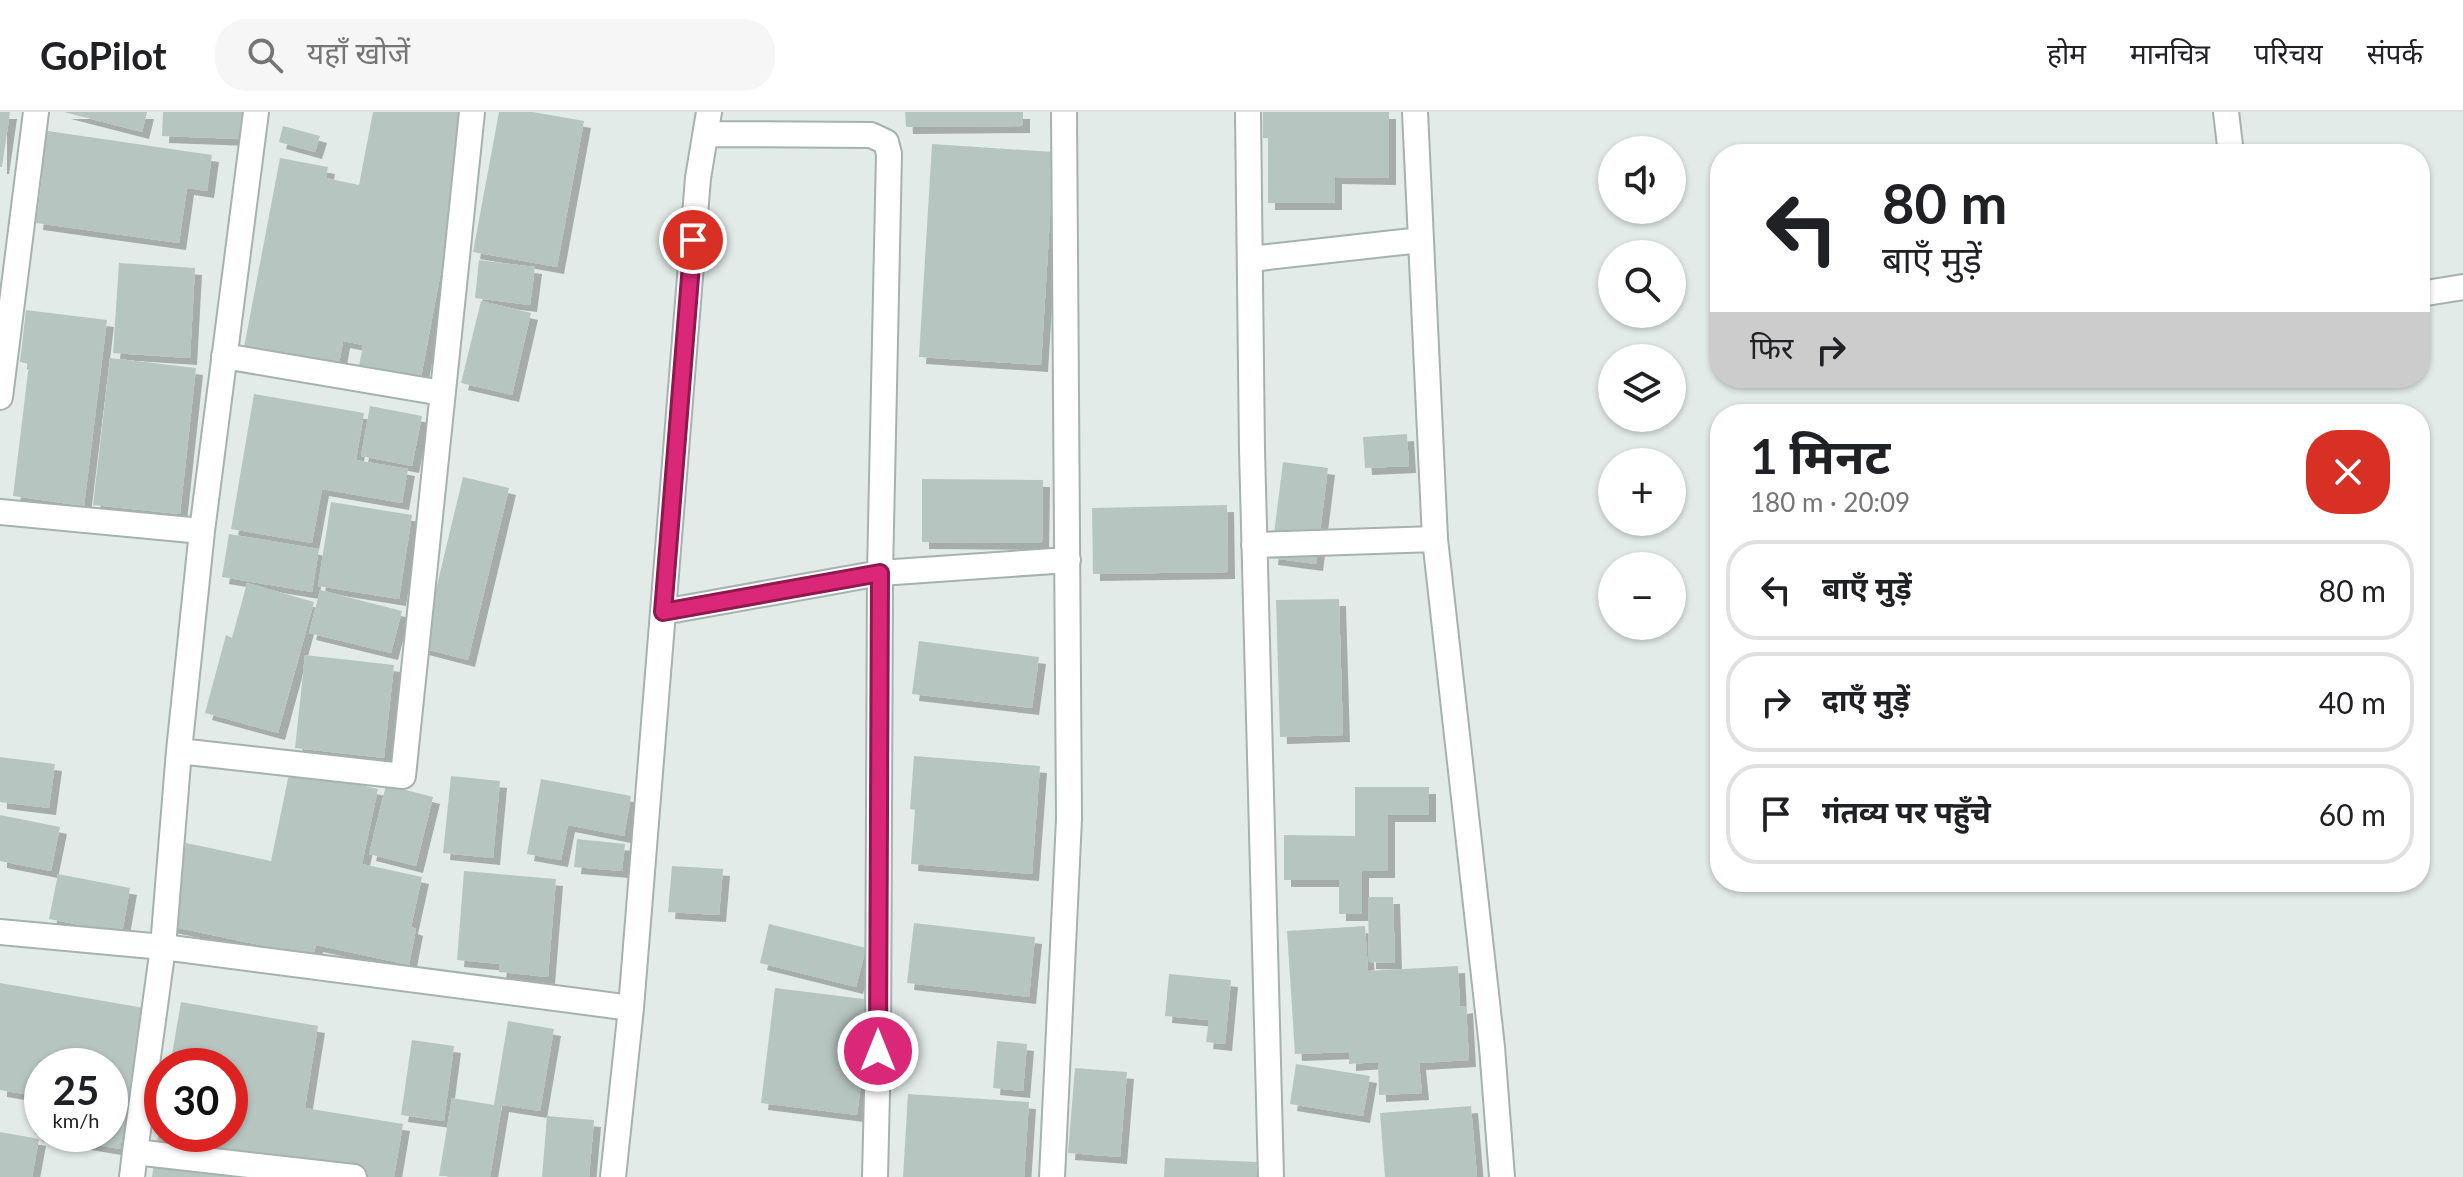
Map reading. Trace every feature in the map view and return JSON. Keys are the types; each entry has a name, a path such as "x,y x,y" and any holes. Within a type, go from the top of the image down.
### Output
{"street":[{"path":"0,397 36,112"},
{"path":"132,1177 163,947 202,531 256,112"},
{"path":"179,751 403,776 472,112"},
{"path":"1052,1177 1069,819 1064,112"},
{"path":"1248,112 1254,545 1271,1177"},
{"path":"1415,112 1435,539 1490,1031 1502,1177"},
{"path":"2226,112 2230,144"},
{"path":"613,1177 631,1008 698,178 708,123 871,135 886,142 889,154 880,573 879,1035 875,1177"},
{"path":"1250,259 1421,240"},
{"path":"2430,292 2463,287"},
{"path":"224,356 442,393"},
{"path":"0,512 202,531"},
{"path":"1254,545 1435,539"},
{"path":"663,612 880,573 1068,560"},
{"path":"0,932 163,947 631,1008"},
{"path":"135,1152 354,1177"}],"building":[{"path":"0,112 10,112 2,167 0,167"},
{"path":"64,112 147,112 142,132"},
{"path":"163,112 242,112 241,139 162,136"},
{"path":"373,112 471,112 420,383 358,372 363,345 343,341 337,376 242,358 280,158 328,167 326,178 359,185"},
{"path":"499,112 533,112 584,121 557,267 473,252"},
{"path":"905,112 1023,112 1023,126 906,127"},
{"path":"1263,112 1389,112 1389,178 1335,177 1335,203 1268,203 1268,138 1263,138"},
{"path":"283,126 320,136 315,152 279,142"},
{"path":"41,130 212,155 207,191 187,188 179,243 36,223 42,177 35,176"},
{"path":"932,144 1054,152 1041,365 919,357"},
{"path":"479,260 535,267 530,305 475,298"},
{"path":"119,263 195,268 190,358 113,353"},
{"path":"481,301 531,313 512,395 461,383"},
{"path":"26,310 107,320 84,506 13,496 29,364 20,362"},
{"path":"110,358 196,368 180,514 93,505"},
{"path":"254,394 364,413 356,460 408,469 402,503 322,489 312,543 231,529"},
{"path":"370,406 422,416 412,466 361,456"},
{"path":"1407,434 1409,466 1365,468 1363,437"},
{"path":"1283,462 1328,468 1316,564 1271,558"},
{"path":"463,477 509,488 468,660 422,648"},
{"path":"922,479 1043,480 1042,543 922,542"},
{"path":"331,502 412,515 399,599 318,586"},
{"path":"1227,505 1228,572 1093,574 1092,508"},
{"path":"229,534 319,549 312,592 222,577"},
{"path":"247,583 314,602 278,733 205,713 226,635 232,638"},
{"path":"320,590 402,611 391,653 309,633"},
{"path":"1339,599 1343,735 1280,737 1276,600"},
{"path":"919,641 1039,657 1032,708 912,694"},
{"path":"305,655 394,665 384,758 295,748"},
{"path":"914,756 1040,766 1032,874 911,864 915,810 910,809"},
{"path":"0,757 55,764 49,808 0,802"},
{"path":"290,769 378,789 362,864 422,877 411,927 416,929 409,965 316,945 313,956 169,926 186,843 271,861"},
{"path":"451,776 500,781 493,858 443,853"},
{"path":"541,779 631,796 624,836 568,825 561,860 527,854"},
{"path":"386,785 433,797 416,866 369,854"},
{"path":"1355,787 1429,787 1429,815 1388,815 1388,871 1362,871 1362,914 1339,914 1339,880 1284,880 1284,835 1355,836"},
{"path":"0,815 60,827 51,871 0,861"},
{"path":"577,839 625,844 622,871 574,867"},
{"path":"672,866 723,869 719,915 668,912"},
{"path":"464,871 556,879 548,977 499,972 500,964 457,960"},
{"path":"58,874 130,888 122,933 49,919"},
{"path":"1368,897 1393,897 1395,963 1369,962"},
{"path":"914,923 1035,937 1029,997 907,983"},
{"path":"769,924 866,948 856,987 760,963"},
{"path":"1365,926 1368,971 1458,966 1460,1007 1466,1006 1469,1060 1419,1063 1422,1093 1379,1095 1378,1062 1349,1064 1349,1052 1295,1054 1287,931"},
{"path":"1169,974 1231,980 1225,1044 1206,1042 1209,1020 1165,1016"},
{"path":"0,983 144,1008 128,1102 128,1048 24,1048 24,1094 0,1090"},
{"path":"775,988 872,1000 857,1115 761,1103"},
{"path":"181,1002 318,1026 305,1108 403,1124 394,1177 152,1177 156,1152 248,1152 248,1048 173,1048"},
{"path":"508,1021 554,1029 540,1111 502,1105 490,1177 439,1176 452,1098 494,1105"},
{"path":"412,1040 454,1046 444,1121 401,1115"},
{"path":"997,1041 1027,1044 1023,1091 993,1088"},
{"path":"1296,1064 1370,1076 1363,1116 1290,1104"},
{"path":"1075,1068 1127,1072 1120,1157 1068,1153"},
{"path":"908,1094 1029,1102 1024,1177 903,1177"},
{"path":"1471,1106 1477,1177 1385,1177 1380,1113"},
{"path":"547,1116 594,1120 589,1177 542,1177"},
{"path":"0,1132 24,1136 24,1152 37,1152 32,1177 0,1177"},
{"path":"1165,1158 1257,1162 1256,1177 1164,1177"}],"route":[{"path":"693,240 663,612 880,573 878,1051"}]}
